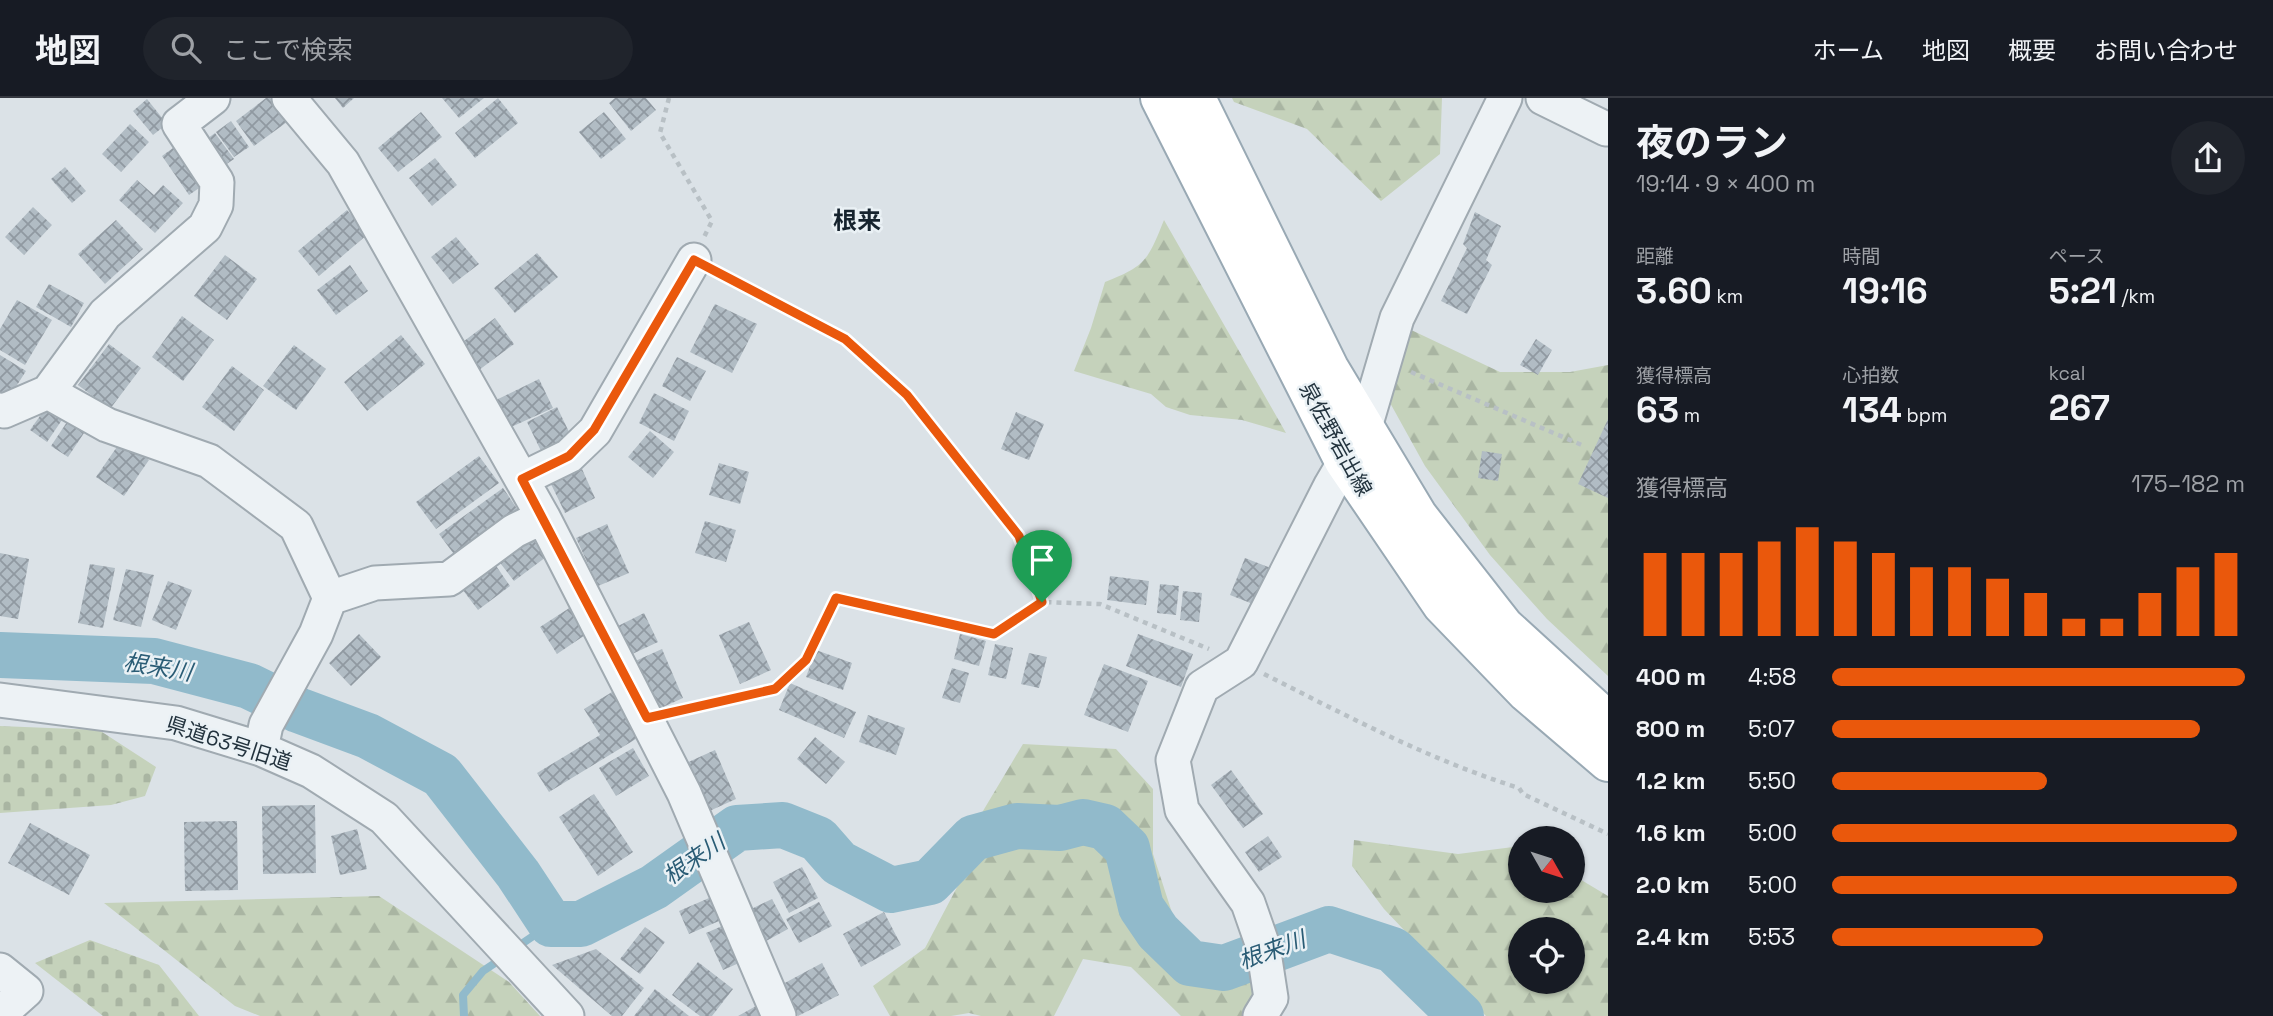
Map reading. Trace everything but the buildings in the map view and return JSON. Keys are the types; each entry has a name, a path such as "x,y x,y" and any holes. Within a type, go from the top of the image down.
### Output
{"main road":[{"name":"泉佐野岩出線","path":"1160,98 1344,461 1442,605 1526,692 1608,762"},
{"name":"泉佐野岩出線","path":"1196,98 1329,368 1418,516 1504,626 1608,721"}],"street":[{"path":"0,410 4,411 48,392 105,314 205,227 216,205 217,182 179,124 214,98"},
{"path":"289,98 343,163 543,517 684,793 779,1016"},
{"path":"1260,1016 1272,998 1263,946 1248,903 1182,810 1173,760 1202,687 1241,662 1344,461 1365,427 1397,318 1505,98"},
{"path":"1543,98 1606,129"},
{"path":"522,479 569,456 594,430 694,260"},
{"path":"48,392 107,425 209,461 296,526 330,598 316,634 264,737"},
{"path":"330,598 375,583 449,579 514,531 543,517"},
{"name":"県道63号旧道","path":"0,700 264,737 384,818 567,1016"},
{"path":"0,970 26,991 0,1014"}],"path":[{"path":"669,98 660,133 712,220 694,260 845,339 907,395 1019,536 1042,602"},
{"path":"1384,360 1584,446"},
{"path":"647,718 775,689 806,660 836,598 994,634 1042,602 1100,604 1241,662 1390,737 1490,779 1519,788 1523,794 1608,834"}],"green space":[{"path":"1232,98 1442,98 1440,154 1381,201 1307,129 1234,102"},
{"path":"1164,220 1286,433 1242,420 1190,415 1166,407 1151,394 1074,371 1105,282 1129,271 1144,260"},
{"path":"1407,328 1500,372 1570,372 1608,365 1608,676 1547,619 1490,555 1425,466 1389,401"},
{"path":"0,726 99,730 156,767 145,796 111,805 0,813"},
{"path":"1023,744 1116,749 1153,789 1153,854 1177,928 1257,979 1257,1004 1242,1016 1181,1016 1131,967 1083,959 1054,1016 981,1016 969,1013 951,1016 890,1016 873,986 925,948 965,872 977,821"},
{"path":"1354,840 1458,854 1508,848 1508,903 1586,903 1586,883 1608,896 1608,1016 1486,1016 1384,909 1352,866"},
{"path":"379,896 509,982 540,1016 260,1016 235,1006 104,903"},
{"path":"90,940 159,965 199,1016 103,1016 35,963"}],"waterway":[{"name":"根来川","path":"0,655 154,661 249,686 298,710 368,736 441,775 518,874 551,924 581,924 654,887 737,828 783,825 818,839 839,863 891,890 930,882 973,838 1017,826 1060,828 1083,822 1105,827 1127,848 1141,907 1158,932 1190,963 1224,968 1329,929 1393,950 1461,1016"},
{"path":"514,949 551,924"},
{"path":"464,1016 463,995 483,971 504,957"}],"district":[{"name":"根来","path":"857,220"}],"route":[{"path":"694,260 845,339 907,395 1019,536 1042,602 994,634 836,598 806,660 775,689 647,718 522,479 569,456 594,430 694,260"}]}
